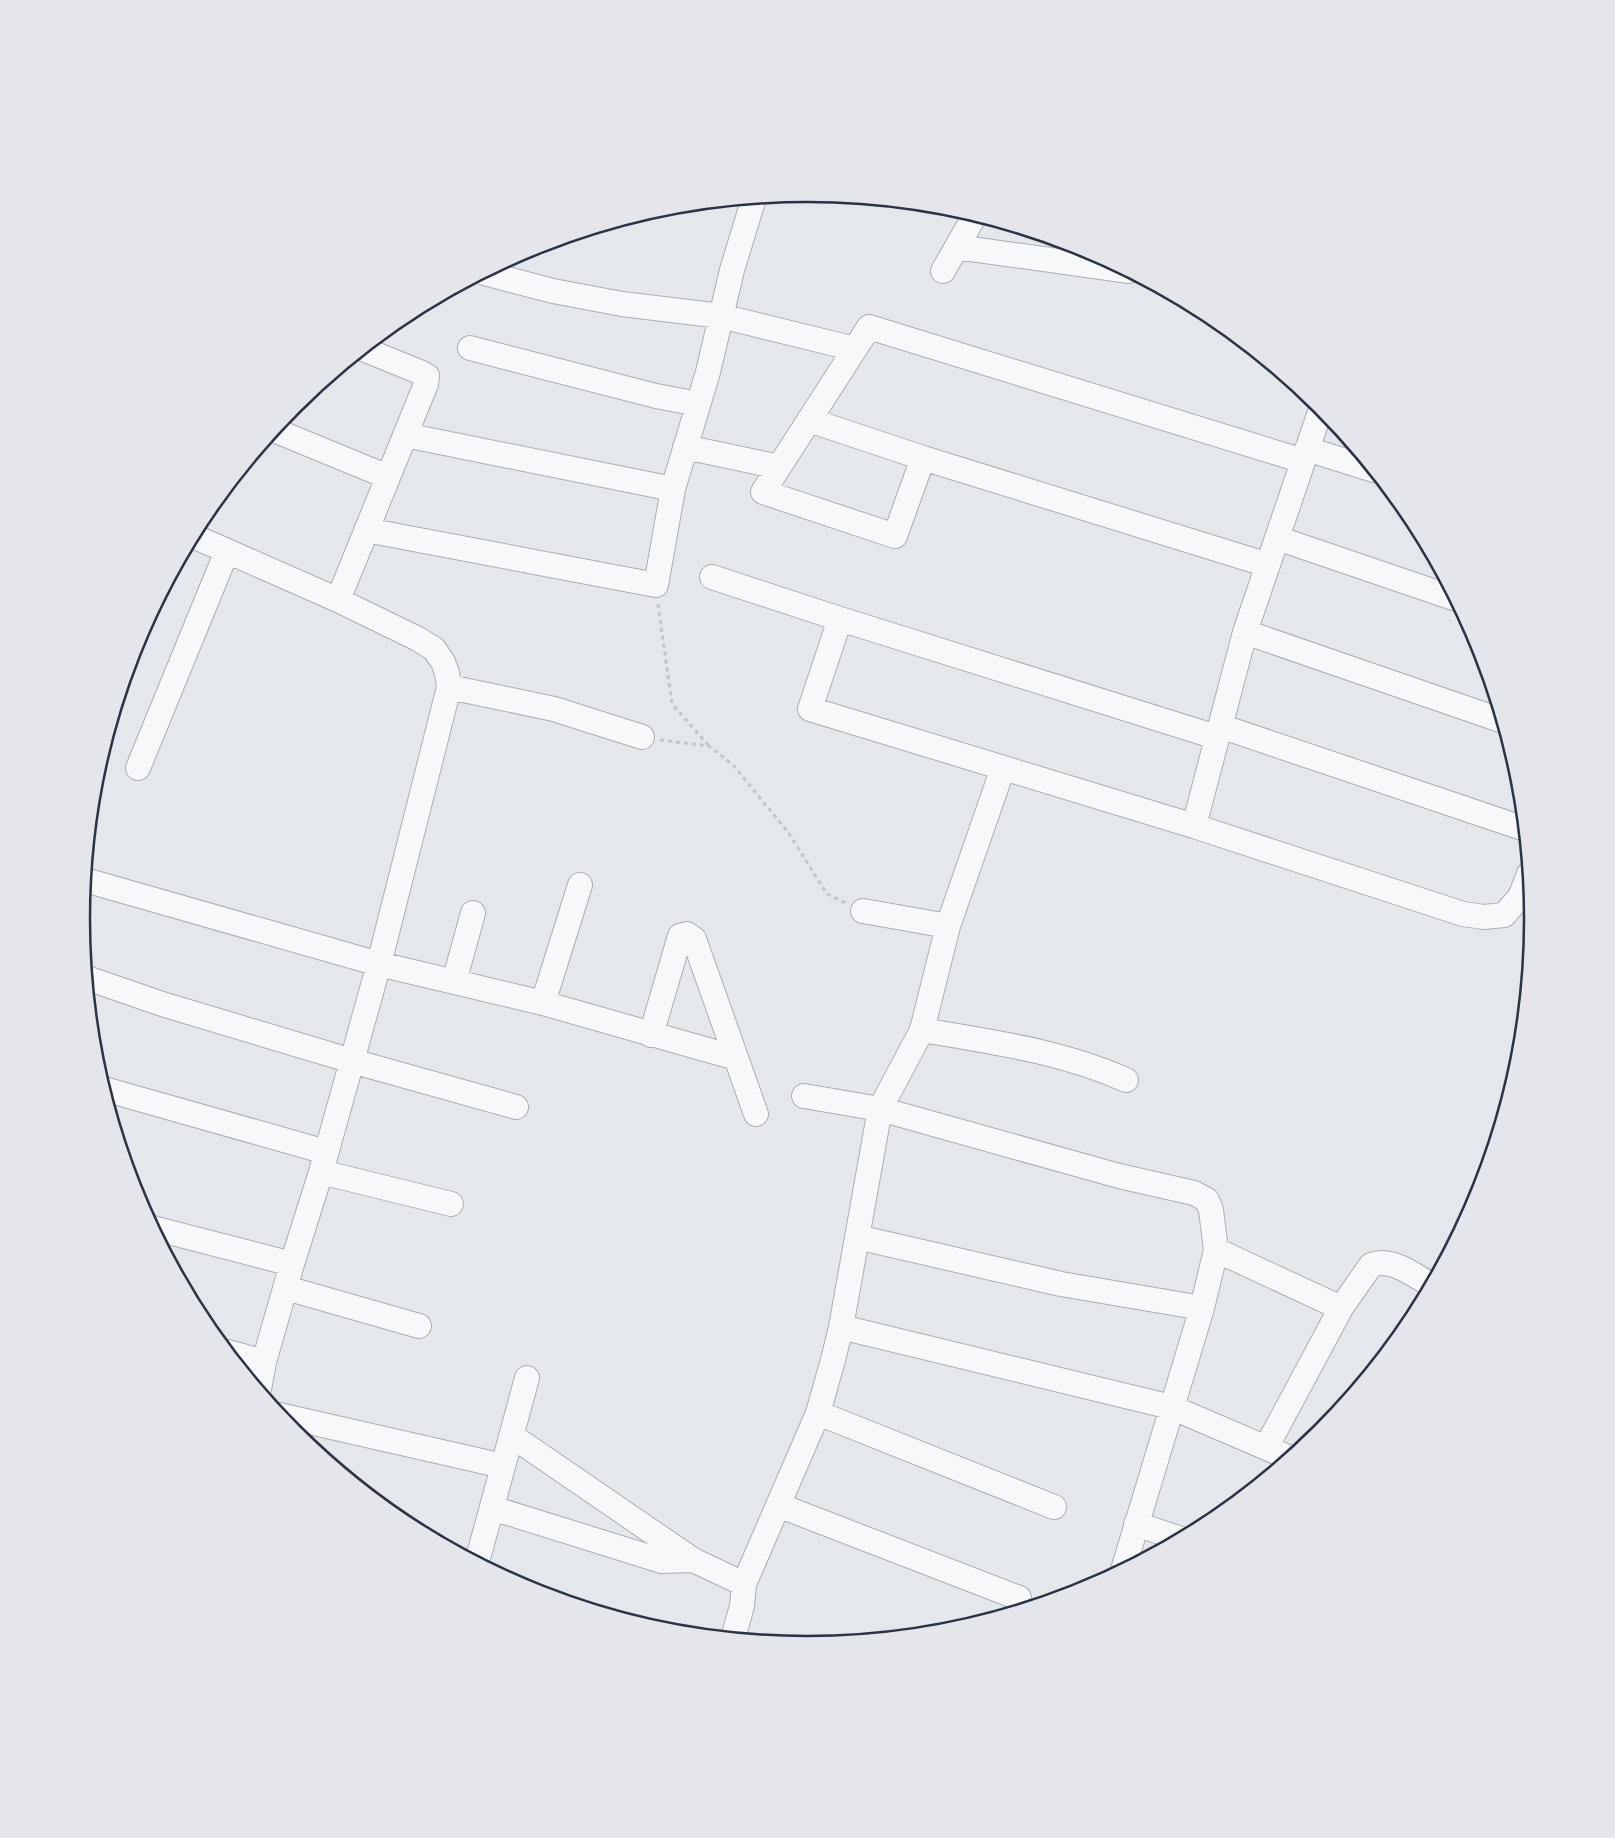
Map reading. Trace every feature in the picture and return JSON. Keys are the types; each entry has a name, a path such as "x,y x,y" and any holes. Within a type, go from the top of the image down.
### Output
{"street":[{"path":"366,530 656,585 673,489 708,372 732,270 752,204"},
{"path":"943,271 971,221"},
{"path":"957,247 1103,265"},
{"path":"491,275 553,291 622,304 721,316 855,349"},
{"path":"923,458 895,536 764,492 869,327 1305,455 1365,468"},
{"path":"470,348 656,396 698,404"},
{"path":"338,600 426,384 427,376 422,373 369,352"},
{"path":"1194,826 1245,632 1319,416"},
{"path":"809,420 923,458 1268,566"},
{"path":"281,433 388,477"},
{"path":"405,435 673,489"},
{"path":"685,447 779,467"},
{"path":"1277,538 1448,596"},
{"path":"199,539 338,600 418,639 434,649 447,673 449,688 379,964 264,1362 260,1383"},
{"path":"138,768 227,551"},
{"path":"712,577 840,619 1218,732 1519,827"},
{"path":"840,619 810,709 1194,826 1463,914 1484,917 1504,915 1520,897 1524,888"},
{"path":"1245,632 1497,719"},
{"path":"449,688 554,708 642,738"},
{"path":"735,1632 742,1606 744,1584 818,1413 833,1360 841,1327 880,1109 922,1030 948,926 1003,768"},
{"path":"92,882 379,964 543,1003 736,1058"},
{"path":"543,1003 580,885"},
{"path":"862,910 948,926"},
{"path":"454,982 473,913"},
{"path":"651,1035 680,936 688,934 694,939 756,1114"},
{"path":"93,980 162,1004 352,1061 516,1107"},
{"path":"922,1030 1029,1049 1066,1058 1104,1070 1126,1080"},
{"path":"111,1091 451,1204"},
{"path":"804,1096 880,1109 1119,1176 1194,1193 1207,1200 1211,1210 1216,1250 1202,1308 1125,1563"},
{"path":"161,1230 292,1264"},
{"path":"857,1236 1061,1284 1202,1308"},
{"path":"1216,1250 1341,1308"},
{"path":"1267,1446 1341,1308 1370,1265 1378,1262 1394,1264 1426,1282"},
{"path":"286,1288 420,1326"},
{"path":"841,1327 1171,1407 1267,1446 1284,1455"},
{"path":"237,1354 264,1362"},
{"path":"479,1557 528,1378"},
{"path":"818,1413 1054,1507"},
{"path":"293,1418 504,1466"},
{"path":"512,1436 693,1560 744,1584"},
{"path":"778,1505 1019,1598"},
{"path":"492,1508 662,1561 693,1560"},
{"path":"1136,1524 1172,1536"}],"path":[{"path":"656,585 672,704 709,746 733,765 788,832 827,894 862,910"},
{"path":"642,738 709,746"}]}
